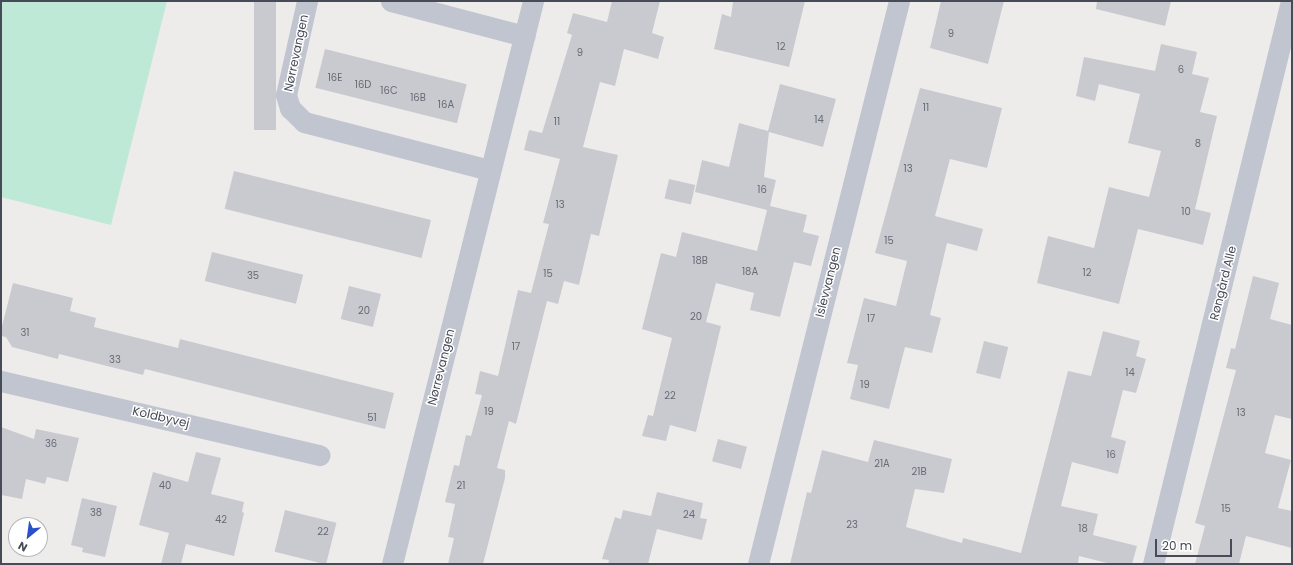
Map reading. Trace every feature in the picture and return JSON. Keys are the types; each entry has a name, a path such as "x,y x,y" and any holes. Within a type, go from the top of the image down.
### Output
{"street":[{"name":"Nørrevangen","path":"307,1 286,95 290,108 304,122 490,170"},
{"path":"391,1 524,36"},
{"name":"Nørrevangen","path":"392,564 533,1"},
{"name":"Islevvangen","path":"758,564 899,1"},
{"name":"Røngård Alle","path":"1153,564 1291,1"},
{"name":"Koldbyvej","path":"1,381 320,454"}],"green space":[{"path":"1,1 167,1 111,225 1,197"}],"building":[{"path":"254,1 276,1 276,130 254,130"},
{"path":"612,1 660,1 652,33 664,37 658,59 624,49 615,86 600,82 583,147 618,155 599,236 591,234 579,285 564,281 558,304 547,301 516,424 509,421 497,468 505,470 505,478 483,564 448,564 454,538 448,537 455,504 445,502 454,465 459,466 466,435 471,436 482,395 475,394 480,371 498,376 518,290 531,293 549,224 543,223 560,159 524,150 529,130 542,133 572,35 567,33 573,13 607,22"},
{"path":"733,1 805,1 789,67 714,49 722,14 731,17"},
{"path":"941,1 1004,1 988,64 930,48"},
{"path":"1097,1 1171,1 1165,26 1096,9"},
{"path":"1161,44 1197,52 1192,74 1209,78 1200,112 1217,116 1195,209 1211,213 1203,245 1138,229 1119,304 1037,283 1048,236 1094,248 1109,187 1149,197 1161,151 1128,143 1140,94 1099,84 1095,101 1076,96 1084,57 1155,71"},
{"path":"325,49 467,84 457,123 315,88"},
{"path":"780,84 836,99 823,147 769,132 764,177 776,180 770,206 807,215 803,232 819,236 811,266 794,262 780,317 750,310 754,293 716,283 706,322 721,326 696,432 670,425 666,441 642,436 648,415 653,416 672,338 642,329 661,253 676,257 682,232 757,251 767,210 695,192 702,160 729,167 739,123 768,131"},
{"path":"920,88 1002,108 987,168 950,159 935,216 983,229 977,251 947,243 930,315 941,318 932,353 905,347 889,409 850,399 858,365 847,363 864,298 896,306 907,261 875,253"},
{"path":"234,171 431,220 422,258 225,209"},
{"path":"669,179 695,185 691,205 665,198"},
{"path":"212,252 303,275 296,304 205,281"},
{"path":"1253,276 1279,283 1270,319 1292,325 1292,419 1275,415 1265,453 1291,460 1278,508 1292,511 1292,548 1246,536 1239,564 1195,564 1205,526 1195,523 1236,370 1226,368 1231,348 1235,349"},
{"path":"13,283 73,298 70,311 96,318 94,327 178,348 180,339 394,393 385,429 145,369 143,375 59,354 58,359 12,347 6,337 1,336 1,330"},
{"path":"349,286 381,294 373,327 341,319"},
{"path":"1103,331 1140,341 1136,356 1146,359 1136,393 1123,390 1111,437 1126,441 1118,474 1072,462 1061,506 1098,514 1093,535 1137,546 1132,564 1111,564 1079,556 1078,564 790,564 807,492 811,493 822,450 868,462 874,440 952,459 944,493 915,489 906,527 962,543 963,538 1021,553 1068,371 1091,376"},
{"path":"984,341 1008,347 1000,379 976,373"},
{"path":"1,427 34,439 36,429 79,438 68,482 47,477 45,484 26,479 22,499 1,495"},
{"path":"718,439 747,447 741,469 712,461"},
{"path":"196,452 221,458 211,494 244,502 242,512 244,513 234,556 186,544 181,564 161,564 169,533 139,525 153,472 188,482"},
{"path":"657,492 703,503 700,518 707,519 702,540 657,529 648,564 608,564 609,560 602,559 615,517 621,519 623,510 651,516"},
{"path":"82,498 117,506 105,557 82,552 83,548 71,545"},
{"path":"285,510 336,523 326,564 275,552"}]}
